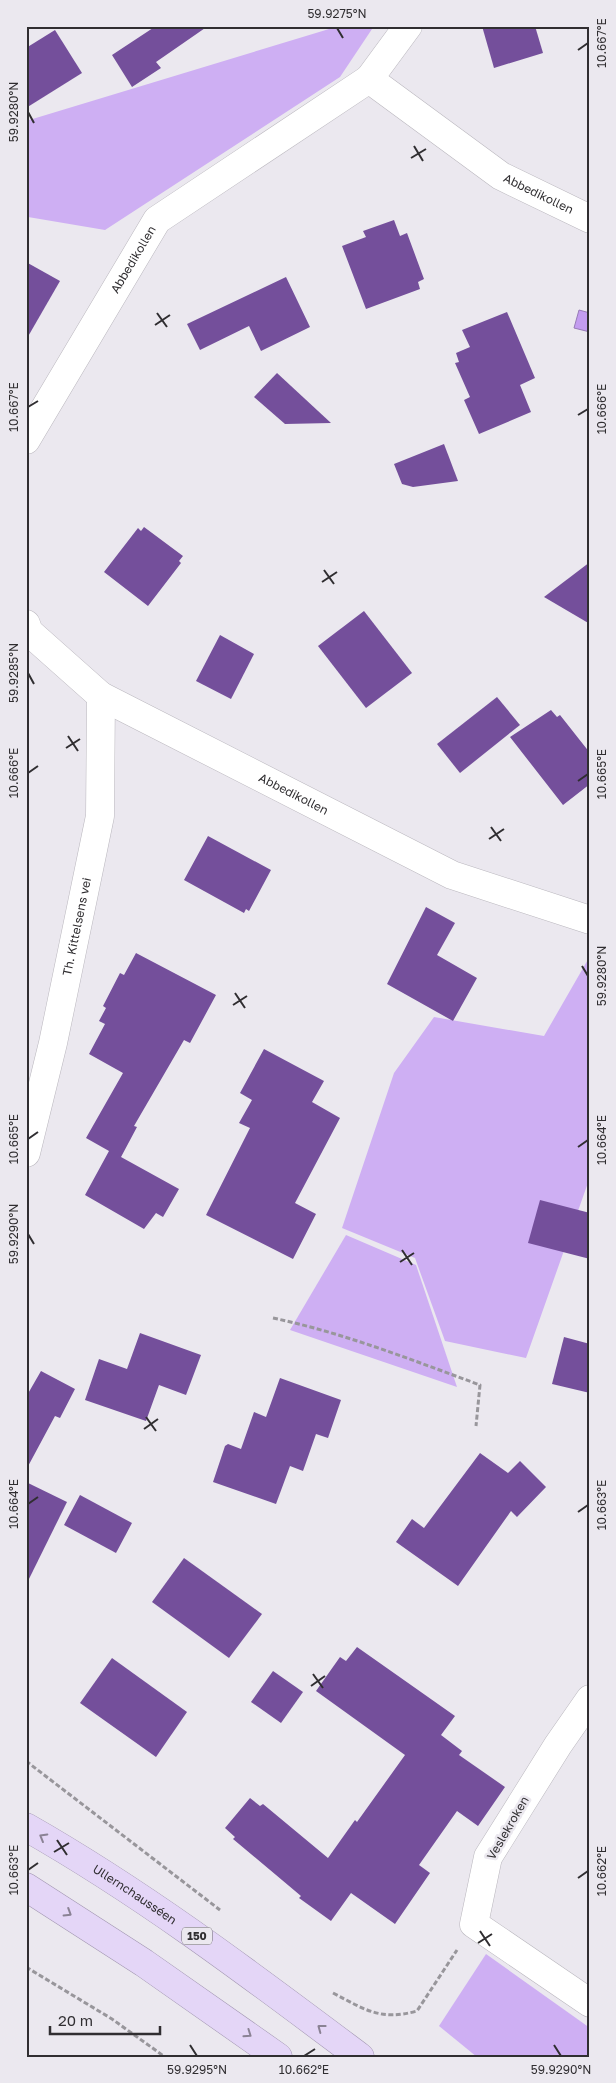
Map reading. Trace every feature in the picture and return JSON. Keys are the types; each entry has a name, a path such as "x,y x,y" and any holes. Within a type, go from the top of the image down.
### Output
{"highway":[{"name":"Ullernchausséen","path":"26,1827 84,1860 208,1943 360,2057"},
{"path":"26,1887 128,1952 278,2057"}],"street":[{"name":"Abbedikollen","path":"26,440 157,220 369,78 408,26"},
{"name":"Abbedikollen","path":"369,78 502,176 590,219"},
{"name":"Abbedikollen","path":"26,624 29,632 101,696 452,876 590,920"},
{"name":"Th. Kittelsens vei","path":"26,1153 53,1043 100,816 101,696"},
{"name":"Veslekroken","path":"474,1924 488,1857 558,1745 590,1699"},
{"path":"474,1924 590,2003"}],"path":[{"path":"273,1318 300,1324 408,1358 480,1386 476,1426"},
{"path":"26,1761 224,1913"},
{"path":"327,1990 366,2010 395,2017 417,2011 474,1924"},
{"path":"26,1967 112,2019 165,2057"}],"shaded area":[{"path":"339,26 374,26 340,77 105,230 28,217 26,219 26,121"},
{"path":"579,310 590,313 590,332 574,328"},
{"path":"590,956 590,1177 526,1358 445,1341 415,1258 342,1228 394,1073 434,1017 544,1036"},
{"path":"346,1235 416,1265 457,1387 290,1330"},
{"path":"486,1954 590,2028 590,2057 477,2057 439,2026"}],"building":[{"path":"156,26 208,26 156,62 161,68 132,87 112,55"},
{"path":"482,26 535,26 543,53 494,68"},
{"path":"55,30 82,73 26,108 26,48"},
{"path":"394,220 400,236 407,233 424,279 418,282 420,289 366,309 342,246 366,237 363,231"},
{"path":"26,262 60,281 26,340"},
{"path":"286,277 310,327 261,351 249,326 200,350 187,324"},
{"path":"507,312 535,378 520,385 531,412 479,434 464,400 470,397 455,363 459,362 456,353 470,347 462,330"},
{"path":"277,373 331,423 285,424 254,397"},
{"path":"444,444 458,481 413,487 402,484 394,464"},
{"path":"144,527 183,556 179,561 181,563 148,606 104,572 138,528 141,531"},
{"path":"590,562 590,624 544,597"},
{"path":"364,611 412,673 366,708 318,646"},
{"path":"220,635 254,654 231,699 196,681"},
{"path":"497,697 520,725 460,773 437,744"},
{"path":"551,710 557,717 560,715 590,753 590,784 563,805 510,737"},
{"path":"208,836 271,870 249,911 246,909 244,913 184,880"},
{"path":"426,907 455,923 437,955 477,978 453,1021 387,984"},
{"path":"136,953 216,995 190,1043 184,1040 134,1126 137,1127 121,1157 179,1189 163,1217 156,1213 144,1229 85,1195 109,1151 86,1138 123,1073 89,1054 105,1024 99,1021 106,1008 103,1006 120,973 124,975"},
{"path":"264,1049 324,1081 312,1102 340,1118 295,1203 316,1214 293,1259 206,1215 250,1128 239,1123 252,1100 240,1093"},
{"path":"540,1200 590,1213 590,1259 528,1243"},
{"path":"140,1333 201,1355 186,1395 159,1385 146,1421 85,1400 99,1359 127,1369"},
{"path":"564,1337 590,1344 590,1393 552,1384"},
{"path":"41,1371 75,1389 60,1418 55,1416 26,1470 26,1397"},
{"path":"280,1378 341,1400 328,1438 316,1434 303,1471 290,1466 276,1504 213,1482 225,1446 228,1444 241,1449 254,1412 266,1417"},
{"path":"480,1453 508,1473 520,1461 546,1487 517,1517 511,1511 458,1586 396,1542 412,1519 424,1528"},
{"path":"26,1482 67,1502 26,1585"},
{"path":"80,1495 132,1523 116,1553 64,1525"},
{"path":"184,1558 262,1614 229,1658 152,1602"},
{"path":"357,1647 455,1716 441,1735 462,1751 459,1755 505,1787 478,1826 457,1811 419,1865 430,1873 395,1924 351,1893 331,1921 299,1898 301,1896 233,1839 235,1837 225,1828 250,1798 260,1806 263,1804 328,1858 355,1820 357,1822 405,1755 316,1691 340,1657 346,1661"},
{"path":"112,1658 187,1712 156,1757 80,1703"},
{"path":"273,1671 303,1692 281,1723 251,1702"}]}
